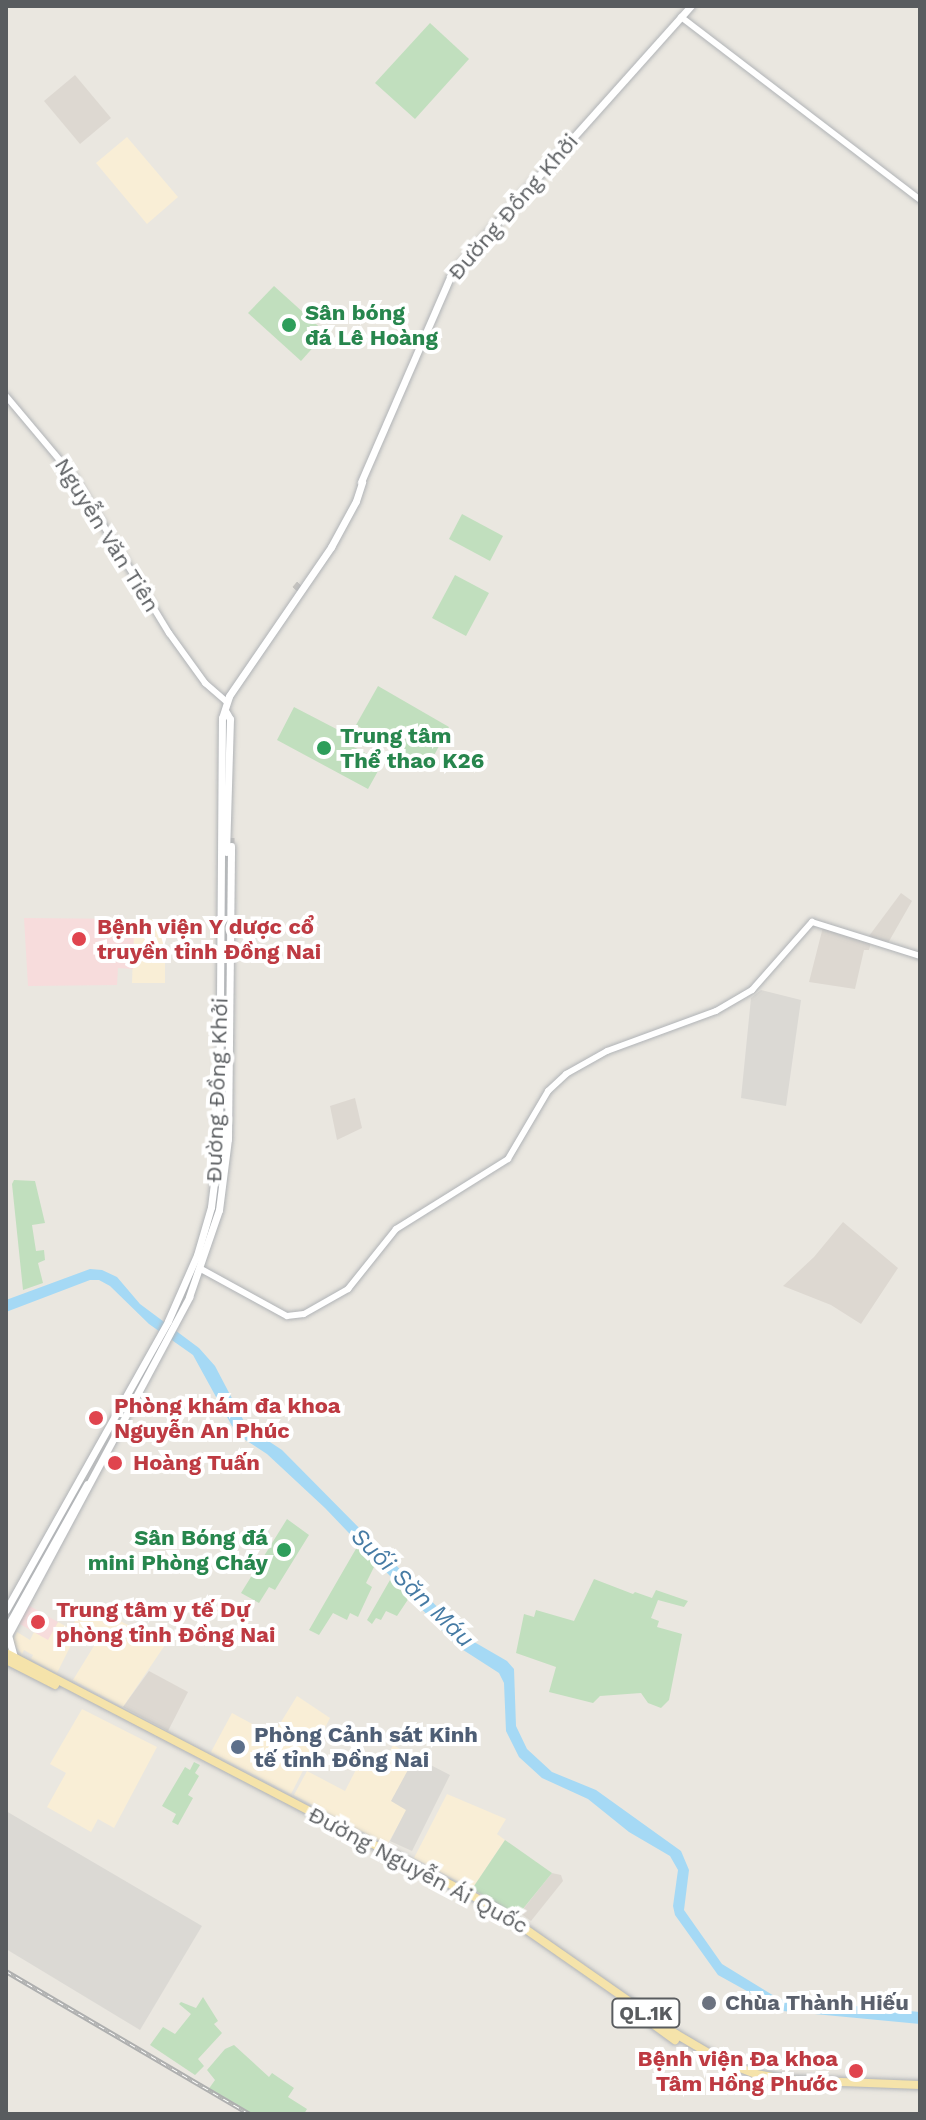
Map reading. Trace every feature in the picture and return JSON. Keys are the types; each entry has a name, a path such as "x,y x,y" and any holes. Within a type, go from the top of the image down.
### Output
{"main road":[{"name":"Đường Đồng Khởi","path":"287,610 362,482 452,273 691,6"},
{"name":"Đường Đồng Khởi","path":"91,1471 109,1429 172,1323 197,1267 225,1178 227,702 331,547 360,493 362,482"},
{"name":"Đường Đồng Khởi","path":"225,990 231,842 226,716"},
{"name":"Đường Đồng Khởi","path":"229,807 229,894"},
{"name":"Đường Đồng Khởi","path":"6,1610 118,1430 164,1337"},
{"path":"109,1429 118,1430"},
{"path":"6,1619 91,1471"},
{"path":"9,1659 7,1634 91,1471"},
{"name":"Đường Nguyễn Ái Quốc","path":"9,1659 354,1836 529,1931 691,2043 729,2064 768,2079 915,2088"}],"street":[{"path":"681,17 920,200"},
{"name":"Nguyễn Văn Tiên","path":"6,396 74,477 158,617 204,679 227,702"},
{"name":"Nguyễn Văn Tiên","path":"204,679 219,690"},
{"path":"197,1267 287,1316 309,1312 348,1289 396,1229 508,1159 548,1091 566,1074 607,1051 716,1011 752,990 812,922 920,956"}],"shaded area":[{"path":"75,75 111,118 80,144 44,101"},
{"path":"127,137 178,197 147,224 96,163"},
{"path":"901,893 912,901 888,943 869,936"},
{"name":"Bệnh viện Y dược cổ truyền tỉnh Đồng Nai","path":"24,918 134,919 133,969 118,968 117,985 28,986"},
{"path":"134,919 165,920 165,983 132,983"},
{"path":"823,927 871,943 869,950 864,950 855,989 809,982"},
{"path":"761,990 801,1000 786,1106 741,1098 751,998"},
{"path":"355,1098 362,1128 337,1140 330,1106"},
{"path":"843,1222 898,1268 861,1324 831,1305 783,1286 814,1257"},
{"path":"85,1602 165,1645 123,1707 73,1680 97,1641 89,1637 86,1642 73,1641 57,1673 31,1659 33,1655 24,1650 22,1654 12,1642 17,1632 30,1640 34,1632 48,1639 58,1622 71,1629"},
{"name":"Trung tâm y tế Dự phòng tỉnh Đồng Nai","path":"28,1605 58,1622 48,1640 18,1623"},
{"path":"149,1671 188,1692 168,1731 123,1707"},
{"path":"297,1696 330,1718 291,1794 211,1752 232,1713 273,1735"},
{"path":"82,1709 157,1747 114,1828 98,1819 91,1832 47,1807 66,1773 50,1764"},
{"path":"393,1745 415,1757 392,1801 407,1810 387,1845 294,1795 307,1771 345,1791 363,1756 382,1766"},
{"path":"415,1757 450,1775 412,1851 390,1841 406,1810 391,1801"},
{"path":"447,1794 506,1819 497,1834 505,1840 472,1889 414,1858"},
{"path":"6,1811 202,1926 140,2030 6,1949"},
{"path":"552,1873 561,1875 563,1881 531,1921 520,1913"}],"green space":[{"path":"430,23 469,59 415,119 375,83"},
{"name":"Sân bóng đá Lê Hoàng","path":"274,286 326,333 301,361 248,313"},
{"path":"462,514 503,536 490,561 449,539"},
{"path":"455,575 489,593 466,636 432,618"},
{"path":"378,686 449,727 428,767 356,725"},
{"name":"Trung tâm Thể thao K26","path":"294,707 346,734 342,741 383,762 368,789 277,740"},
{"path":"14,1180 35,1181 45,1223 32,1225 36,1251 44,1250 45,1260 38,1263 43,1283 23,1290 12,1184"},
{"name":"Sân Bóng đá mini Phòng Cháy","path":"287,1519 309,1535 275,1590 269,1587 259,1603 241,1593"},
{"path":"357,1547 375,1565 366,1583 372,1587 358,1617 350,1613 347,1620 333,1613 319,1635 309,1630"},
{"path":"594,1579 633,1594 652,1598 656,1590 688,1601 684,1607 658,1600 651,1618 659,1621 657,1627 682,1634 669,1700 661,1708 648,1703 641,1693 600,1696 593,1703 549,1692 556,1667 516,1653 524,1614 534,1617 536,1610 574,1621"},
{"path":"390,1580 409,1598 397,1616 386,1611 381,1620 376,1618 372,1624 367,1620"},
{"path":"194,1762 200,1765 195,1773 199,1776 188,1795 193,1798 178,1825 172,1822 176,1814 162,1806 185,1767 190,1770"},
{"path":"505,1840 552,1873 518,1915 472,1889"},
{"path":"203,1997 218,2021 214,2024 222,2033 198,2059 204,2066 195,2075 150,2045 163,2027 175,2034 191,2014 179,2004 181,2002 196,2008"},
{"path":"234,2045 269,2077 272,2073 294,2088 288,2097 307,2109 304,2114 250,2114 208,2090 215,2080 207,2070 225,2049"}],"water":[{"name":"Suối Săn Máu","path":"90,1269 102,1270 117,1277 140,1304 199,1348 215,1366 247,1427 282,1450 469,1639 507,1661 514,1669 516,1726 527,1749 552,1772 596,1790 681,1851 689,1870 684,1910 722,1964 779,1999 920,2012 920,2024 783,2011 718,1975 675,1915 673,1906 678,1870 670,1856 629,1832 588,1799 542,1778 519,1757 506,1731 504,1683 499,1673 457,1646 325,1508 267,1454 244,1439 232,1426 193,1355 149,1324 110,1286 99,1280 90,1280 6,1312 6,1300"}],"tunnel":[{"path":"295,589 300,583"},
{"path":"231,837 231,846"}],"railway":[{"path":"6,1971 250,2114"}],"place":[{"name":"Sân bóng đá Lê Hoàng","path":"289,325"},
{"name":"Trung tâm Thể thao K26","path":"324,748"},
{"name":"Bệnh viện Y dược cổ truyền tỉnh Đồng Nai","path":"79,939"},
{"name":"Phòng khám đa khoa Nguyễn An Phúc","path":"96,1418"},
{"name":"Hoàng Tuấn","path":"115,1463"},
{"name":"Sân Bóng đá mini Phòng Cháy","path":"284,1550"},
{"name":"Trung tâm y tế Dự phòng tỉnh Đồng Nai","path":"38,1622"},
{"name":"Phòng Cảnh sát Kinh tế tỉnh Đồng Nai","path":"238,1747"},
{"name":"Chùa Thành Hiếu","path":"709,2003"},
{"name":"Bệnh viện Đa khoa Tâm Hồng Phước","path":"856,2071"}]}
